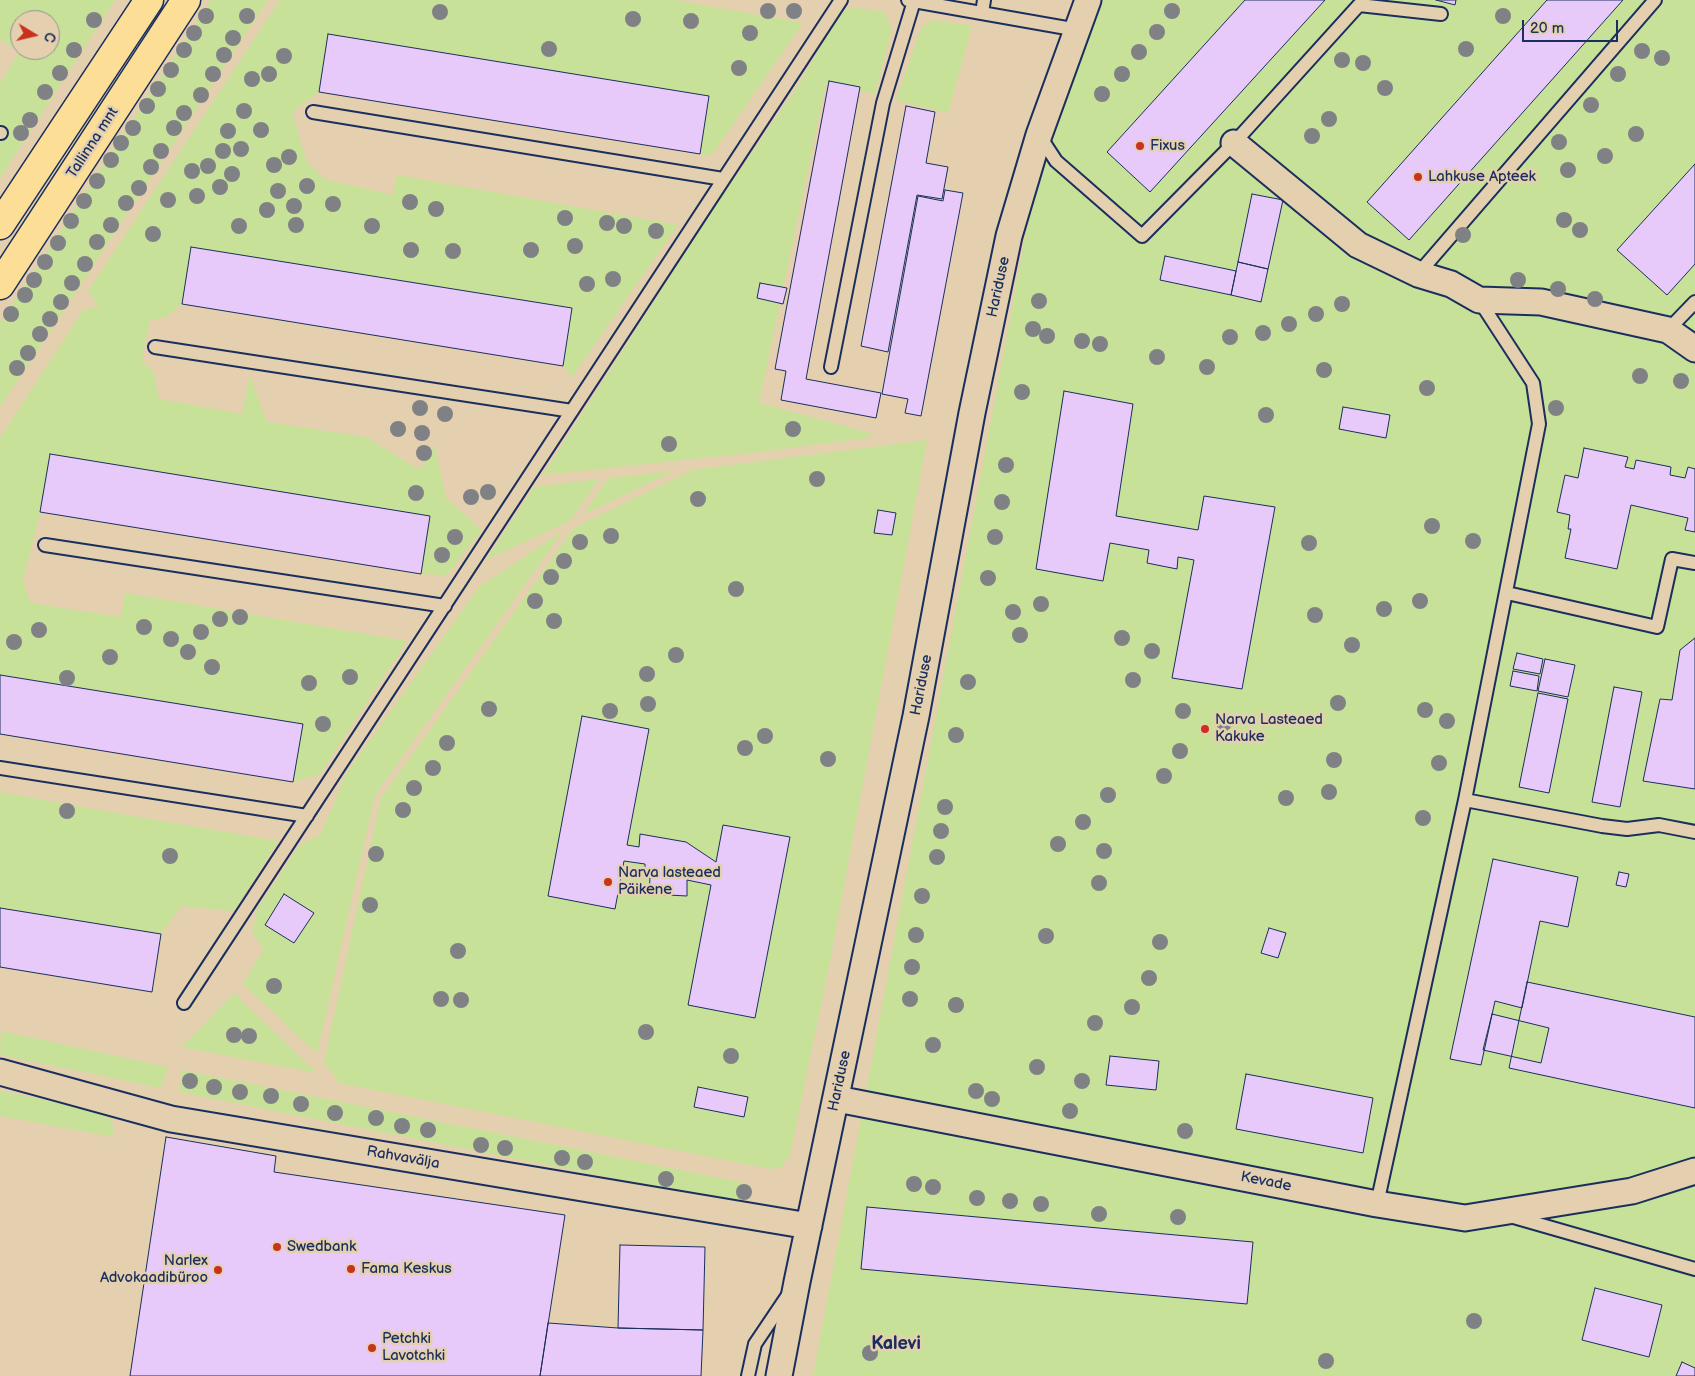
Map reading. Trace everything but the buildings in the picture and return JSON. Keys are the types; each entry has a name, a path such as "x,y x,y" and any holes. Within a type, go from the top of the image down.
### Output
{"highway":[{"path":"0,225 149,0"},
{"name":"Tallinna mnt","path":"0,285 186,0"}],"street":[{"name":"Hariduse","path":"779,1376 916,716 972,413 1009,236 1039,135 1088,0"},
{"path":"1234,143 1358,245 1418,274 1450,284 1479,300 1541,302 1668,330 1695,349"},
{"name":"Rahvavälja","path":"0,1072 171,1119 809,1226"},
{"name":"Kevade","path":"837,1099 1377,1204 1465,1218 1632,1191 1695,1172"}],"lane":[{"path":"184,1003 841,0"},
{"path":"831,367 883,103 911,0 1078,30"},
{"path":"982,14 984,0"},
{"path":"1418,274 1655,0"},
{"path":"1039,135 1056,161 1142,236 1234,143 1359,5 1441,14"},
{"path":"313,112 724,179"},
{"path":"1377,1204 1465,800 1540,424 1533,383 1479,300"},
{"path":"1668,330 1695,302"},
{"path":"154,347 572,411"},
{"path":"45,545 445,606"},
{"path":"1507,593 1657,627 1672,559 1695,563"},
{"path":"0,768 307,816"},
{"path":"1465,800 1602,826 1627,829 1659,825 1695,832"},
{"path":"1498,1213 1695,1269"},
{"path":"748,1376 755,1344 797,1282"}],"green space":[{"path":"0,0 115,0 0,178 0,83 14,60 60,60 60,10 10,10 10,46 0,39"},
{"path":"211,0 268,0 0,407 0,323"},
{"path":"280,0 676,0 803,23 711,156 700,154 709,96 328,34 319,92 292,112 306,160 324,179 393,195 397,175 678,225 572,377 563,366 572,308 191,247 182,304 167,317 150,320 142,360 154,373 159,399 242,414 250,375 267,422 366,437 420,470 435,445 446,498 482,530 447,575 421,574 430,516 50,454 40,512 23,581 31,603 121,617 125,593 407,641 320,774 293,782 303,724 0,675 0,438 83,310 99,306 88,291"},
{"path":"1103,0 1695,0 1695,1376 813,1376 1031,206 1052,138"},
{"path":"853,7 884,12 892,28 875,94 826,83 759,403 874,434 866,438 759,452 543,475 718,202 800,83 839,14"},
{"path":"934,20 972,26 948,113 896,100 920,31 926,23"},
{"name":"Narva lasteaed Päikene","path":"927,440 829,966 790,1155 781,1167 771,1169 339,1083 324,1062 381,798 574,528 692,470"},
{"path":"674,471 583,515 608,478"},
{"path":"599,479 570,521 486,560 534,487"},
{"path":"563,531 375,795 317,1054 243,984 264,949 252,932 257,909 300,845 321,834 346,774 479,587"},
{"path":"0,792 278,841 234,911 181,906 161,934 0,908"},
{"path":"234,993 317,1073 181,1047"},
{"path":"1,1031 168,1067 161,1088 0,1055"},
{"path":"182,1070 750,1184 744,1204 179,1092"},
{"path":"0,1091 96,1110 108,1116 114,1126 114,1137 0,1116"}],"place":[{"name":"Fixus","path":"1140,146"},
{"name":"Lahkuse Apteek","path":"1418,177"},
{"name":"Narva Lasteaed Kakuke","path":"1205,729"},
{"name":"Narva lasteaed Päikene","path":"608,882"},
{"name":"Swedbank","path":"277,1247"},
{"name":"Fama Keskus","path":"351,1269"},
{"name":"Narlex Advokaadibüroo","path":"218,1270"},
{"name":"Petchki Lavotchki","path":"372,1348"}],"district":[{"name":"Kalevi","path":"896,1344"}]}
